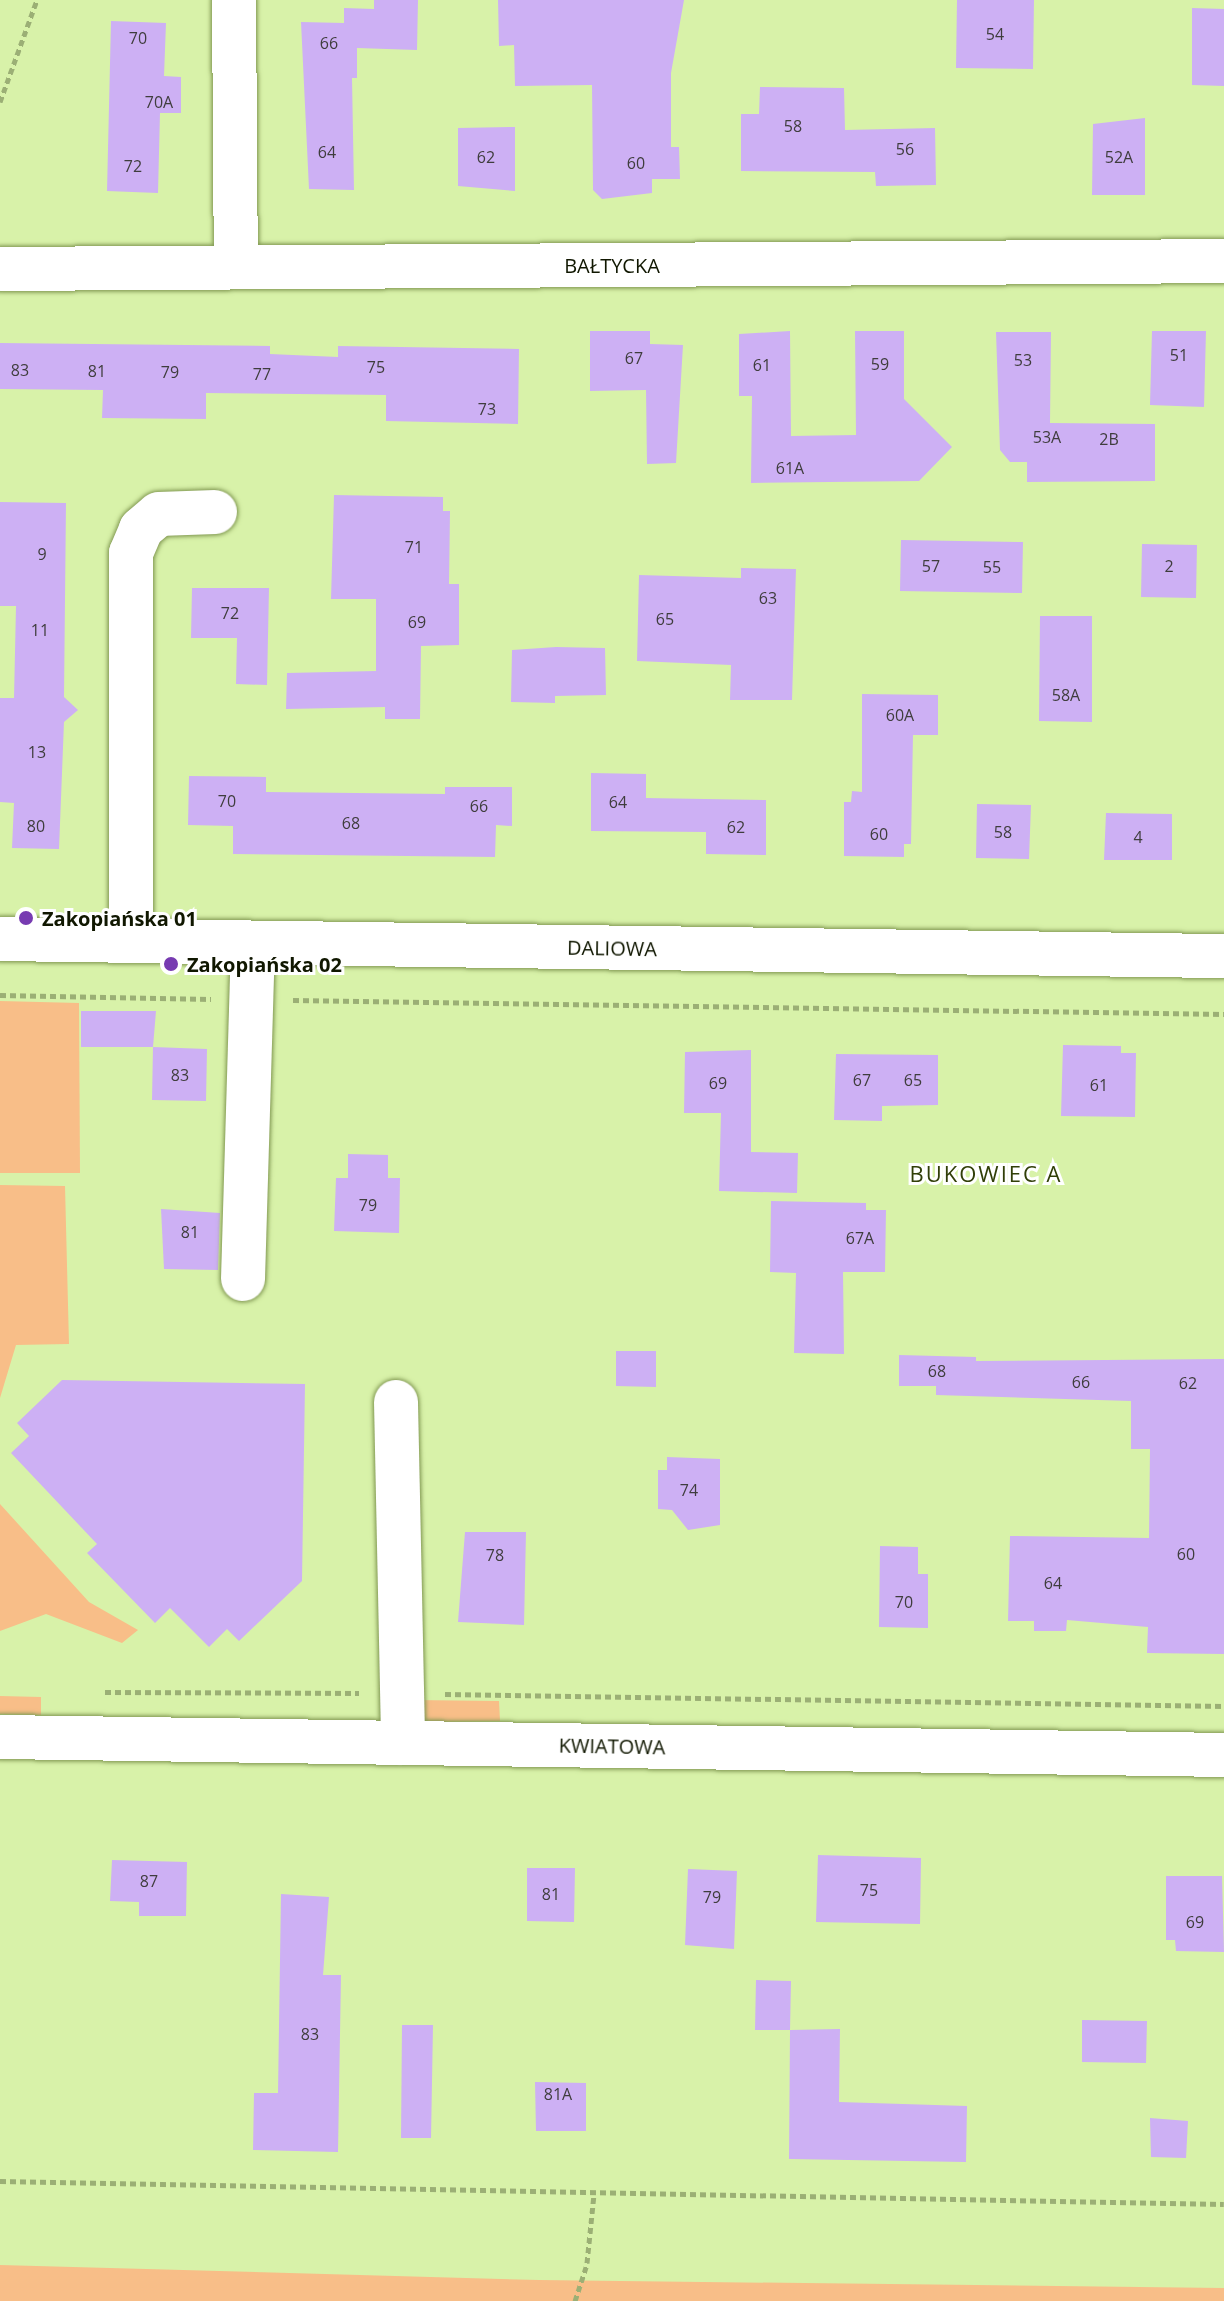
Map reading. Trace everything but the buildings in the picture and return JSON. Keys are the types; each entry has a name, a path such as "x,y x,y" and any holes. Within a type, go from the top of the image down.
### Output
{"street":[{"path":"234,0 236,267"},
{"name":"BAŁTYCKA","path":"0,269 1224,261"},
{"path":"131,941 131,553 141,529 159,514 215,512"},
{"name":"DALIOWA","path":"0,939 1224,956"},
{"path":"243,1279 253,943"},
{"path":"396,1402 403,1743"},
{"name":"KWIATOWA","path":"0,1737 1224,1755"}],"path":[{"path":"0,102 37,0"},
{"path":"0,995 1224,1014"},
{"path":"93,1692 402,1693 1224,1706"},
{"path":"0,2181 1224,2204"},
{"path":"575,2301 587,2263 594,2194"}],"shaded area":[{"path":"0,1001 79,1003 80,1173 0,1173"},
{"path":"0,1185 65,1186 69,1344 16,1345 0,1398"},
{"path":"0,1504 89,1602 138,1630 122,1643 46,1614 0,1631"},
{"path":"0,1696 41,1697 41,1715 0,1714"},
{"path":"412,1700 499,1701 500,1721 419,1722"},
{"path":"0,2265 539,2280 1224,2288 1224,2301 0,2301"}],"place":[{"name":"Zakopiańska 01","path":"26,918"},
{"name":"Zakopiańska 02","path":"171,964"}],"district":[{"name":"BUKOWIEC A","path":"986,1174"}]}
